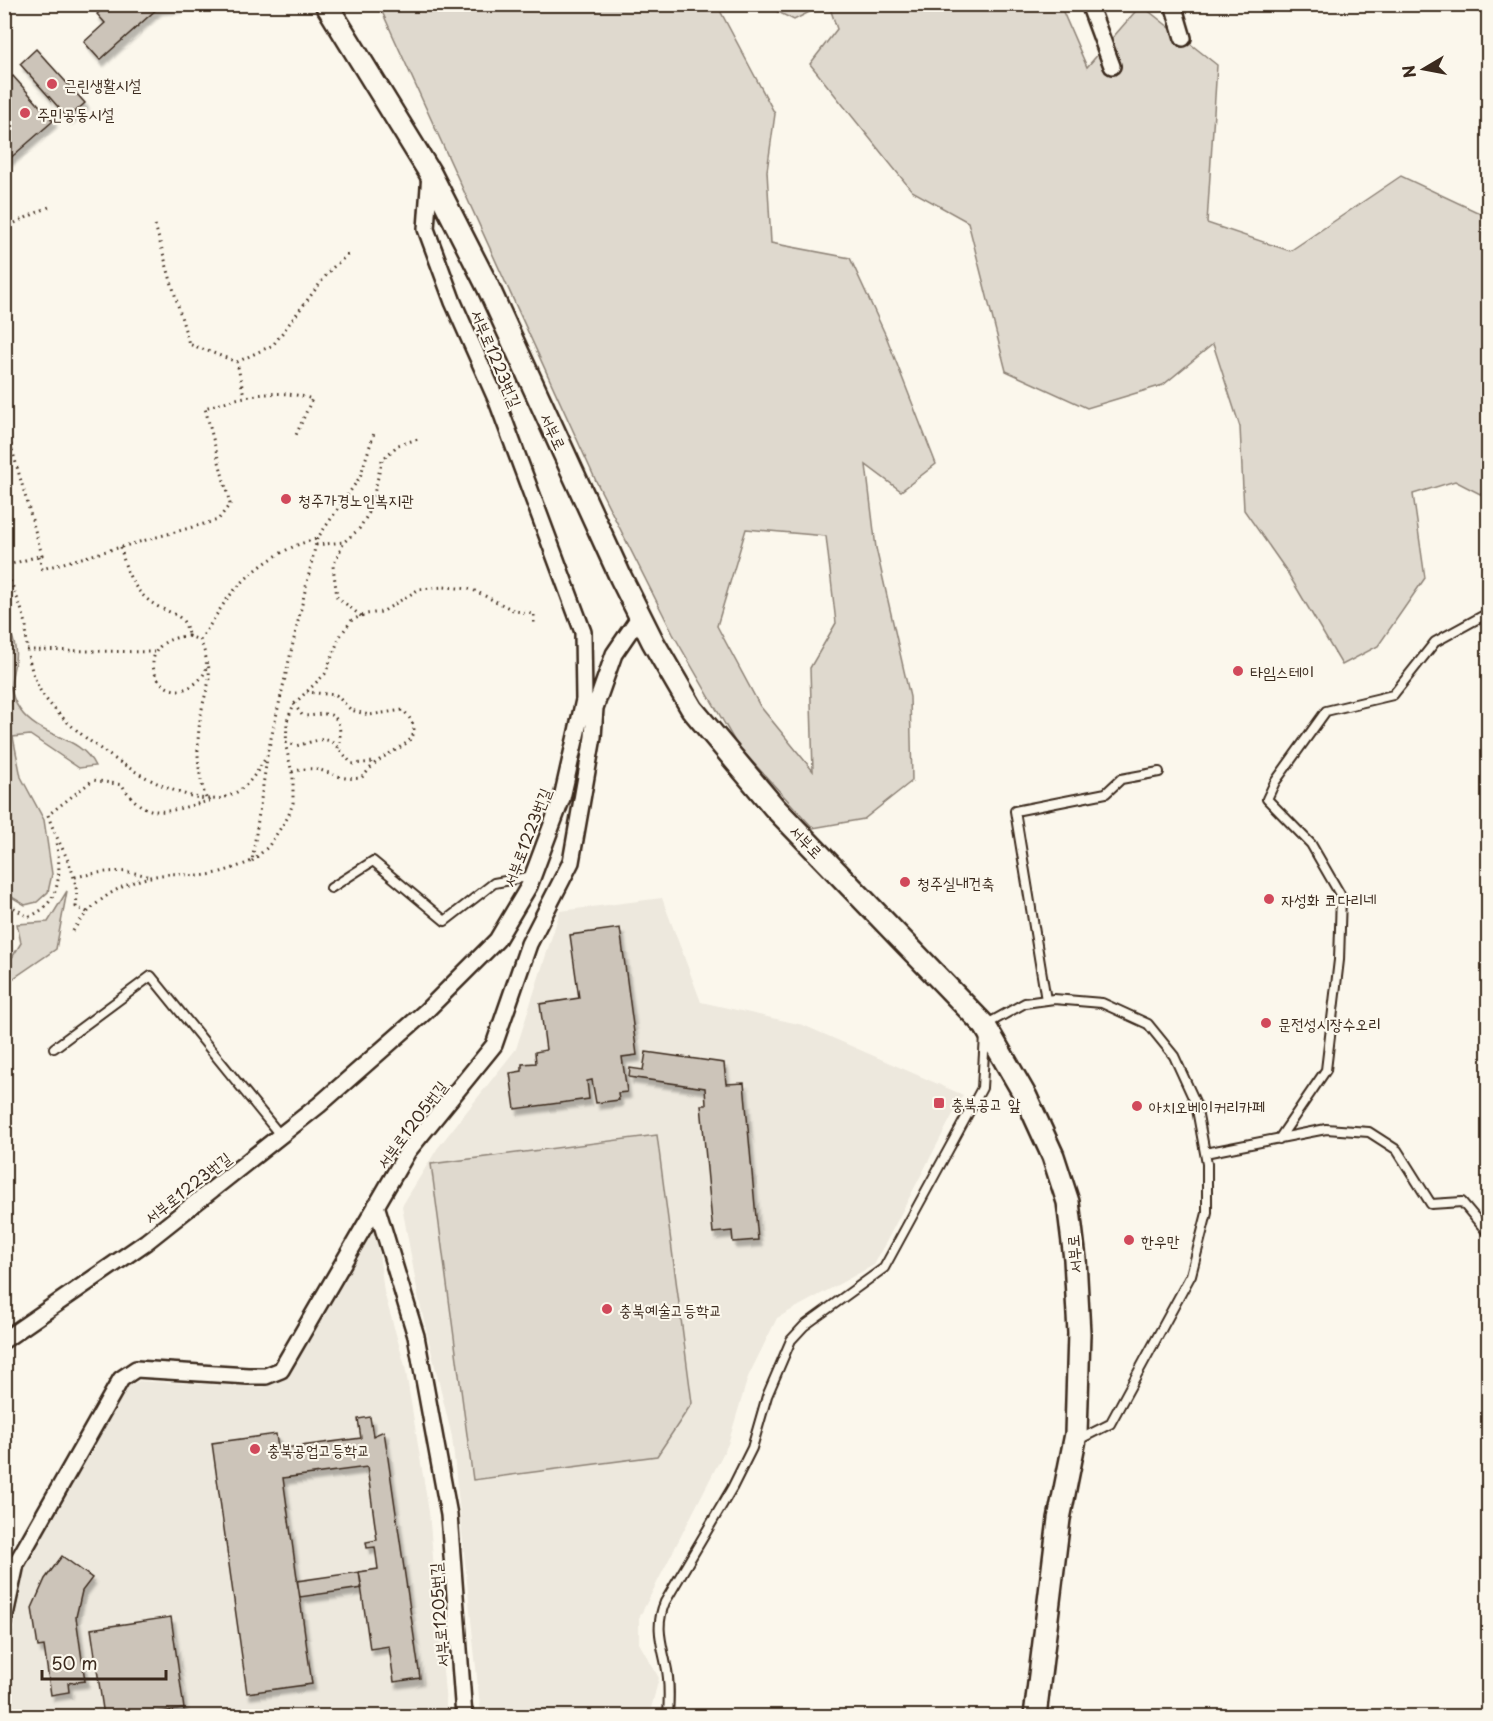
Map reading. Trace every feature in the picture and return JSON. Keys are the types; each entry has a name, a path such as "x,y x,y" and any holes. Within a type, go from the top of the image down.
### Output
{"main road":[{"name":"서부로","path":"326,4 430,173 488,287 640,616 692,709 774,807 985,1026 1026,1097 1053,1156 1068,1202 1075,1259 1079,1334 1074,1442 1059,1519 1035,1716"}],"street":[{"path":"1089,4 1112,66"},
{"path":"1173,4 1183,38"},
{"name":"서부로1223번길","path":"4,1341 146,1242 319,1106 425,1012 497,940 532,876 563,793 584,700 583,632 497,401 453,302 426,229 430,173"},
{"name":"서부로1205번길","path":"464,1716 449,1515 416,1336 375,1205 408,1151 494,1045 529,944 571,862 593,737 595,708 614,654 640,616"},
{"path":"563,793 582,800"},
{"path":"4,1620 16,1564 121,1379 136,1369 266,1376 281,1371 375,1205"}],"lane":[{"path":"1279,1138 1326,1070 1339,960 1341,896 1311,844 1267,799 1275,782 1326,711 1394,695 1435,642 1488,613"},
{"path":"1046,1000 1015,811 1106,793 1121,779 1160,772"},
{"path":"331,888 373,861 445,921 494,883 532,876"},
{"path":"54,1048 151,976 280,1135"},
{"path":"668,1716 667,1666 658,1639 658,1618 664,1602 732,1488 752,1448 767,1396 791,1340 804,1326 884,1268 982,1088 985,1026 1025,1003 1046,1000 1102,1003 1148,1024 1174,1056 1196,1104 1205,1153 1207,1214 1191,1275 1110,1424 1074,1442"},
{"path":"1205,1153 1326,1129 1369,1132 1397,1150 1431,1204 1462,1202 1488,1233"}],"path":[{"path":"4,228 51,206"},
{"path":"155,225 189,344 237,363 273,345 331,268 351,252"},
{"path":"237,363 244,396"},
{"path":"4,421 42,555 39,556 42,569 218,520 230,504 205,408 244,396 295,393 312,399 296,435"},
{"path":"252,861 267,756 315,545 360,477 375,430"},
{"path":"361,616 337,597 333,566 344,542 359,529 370,511 382,460 398,446 418,439"},
{"path":"200,639 232,593 260,568 283,551 317,539"},
{"path":"315,545 344,542"},
{"path":"121,547 129,576 141,593 157,606 176,612 187,624 188,636"},
{"path":"39,556 5,565 26,622 27,650 39,688 64,717 108,756 153,782 206,798 220,799"},
{"path":"73,931 87,912 122,886 148,876 173,873 198,876 230,870 252,861 268,847 288,817 293,803 292,772 286,742 287,722 294,704 325,674 340,636 352,620 382,612 419,589 444,587 471,589 515,611 534,614 534,627"},
{"path":"200,639 188,636 173,637 159,645 155,652 154,671 161,684 179,692 191,687 203,677 208,662"},
{"path":"200,639 211,679 202,709 198,749 200,781 206,798"},
{"path":"27,650 155,652"},
{"path":"292,772 308,767 324,769 338,778 349,780 361,778 376,762 407,745 414,732 412,720 403,710 369,715 351,710 336,695 305,692"},
{"path":"294,704 302,715 333,716 340,726 342,736 338,748"},
{"path":"286,742 296,746 317,738 330,740 352,764 376,762"},
{"path":"4,901 8,901 18,913 28,917 38,913 52,901 60,880 56,840 48,815 93,780 122,785 132,801 158,813 238,793 250,783 267,756"},
{"path":"56,840 68,858 75,877 78,893 76,906 87,912"},
{"path":"75,877 106,871 129,871 148,876"},
{"path":"4,935 8,946 4,956"}],"shaded area":[{"path":"764,4 823,5 794,20"},
{"path":"379,5 717,5 775,114 767,171 771,243 850,258 886,336 936,464 901,491 866,465 876,548 910,697 912,781 864,819 813,828 737,745 673,634 596,481","holes":["746,529 826,536 836,623 810,668 813,771 760,706 717,626"]},
{"path":"829,5 1060,5 1087,67 1141,5 1217,65 1207,223 1290,251 1401,176 1488,217 1488,498 1455,481 1413,494 1425,578 1378,646 1342,665 1286,570 1244,510 1240,427 1213,344 1163,385 1087,408 1006,371 968,222 912,191 810,64 837,29"},
{"path":"5,617 16,656 11,684 12,692 20,710 38,726 80,748 95,766 79,768 30,735 13,737 21,777 44,820 52,874 48,892 37,902 25,905 5,893"},
{"path":"67,891 56,949 5,984 5,969 21,943 17,924 48,922"},
{"name":"충북예술고등학교","path":"662,898 701,1002 803,1025 963,1095 874,1265 777,1318 748,1377 728,1444 639,1618 639,1643 659,1678 649,1716 481,1716 452,1437 419,1300 402,1206 437,1149 516,1049 560,911"},
{"path":"657,1135 692,1403 657,1456 473,1480 431,1164"},
{"name":"충북공업고등학교","path":"371,1230 377,1237 384,1292 405,1366 429,1512 447,1716 5,1716 5,1678 25,1567 128,1386 139,1381 263,1387 286,1379"}],"building":[{"path":"115,4 120,9 125,4 180,6 158,8 100,60 84,42 105,23 97,14 104,7 108,11"},
{"name":"근린생활시설","path":"36,49 85,103 68,118 20,64"},
{"name":"주민공동시설","path":"13,76 53,121 7,161 4,83"},
{"path":"4,105 7,161 4,161"},
{"path":"620,928 637,1055 622,1057 627,1092 618,1093 619,1100 596,1103 592,1080 587,1081 589,1099 515,1109 510,1073 522,1071 522,1064 536,1063 535,1052 546,1050 540,1004 579,998 570,935"},
{"path":"646,1052 724,1063 726,1084 744,1083 758,1240 733,1242 732,1231 713,1233 701,1105 706,1105 705,1088 629,1077 630,1068 643,1070"},
{"path":"370,1417 373,1436 384,1431 420,1678 394,1682 389,1646 370,1649 359,1572 378,1569 375,1547 367,1548 366,1542 377,1540 367,1467 283,1478 312,1684 247,1693 212,1443 276,1434 278,1449 361,1438 358,1419"},
{"path":"62,1556 92,1578 82,1591 76,1617 85,1681 68,1683 69,1692 51,1695 44,1646 38,1647 32,1608 45,1579"},
{"path":"359,1572 362,1588 300,1597 297,1581"},
{"path":"171,1617 184,1709 130,1716 104,1716 91,1629"}],"place":[{"name":"근린생활시설","path":"52,84"},
{"name":"주민공동시설","path":"25,113"},
{"name":"청주가경노인복지관","path":"286,499"},
{"name":"타임스테이","path":"1238,671"},
{"name":"청주실내건축","path":"905,882"},
{"name":"자성화 코다리네","path":"1269,899"},
{"name":"문전성시장수오리","path":"1266,1023"},
{"name":"충북공고 앞","path":"939,1103"},
{"name":"아치오베이커리카페","path":"1137,1106"},
{"name":"한우만","path":"1129,1240"},
{"name":"충북예술고등학교","path":"607,1309"},
{"name":"충북공업고등학교","path":"255,1449"}]}
